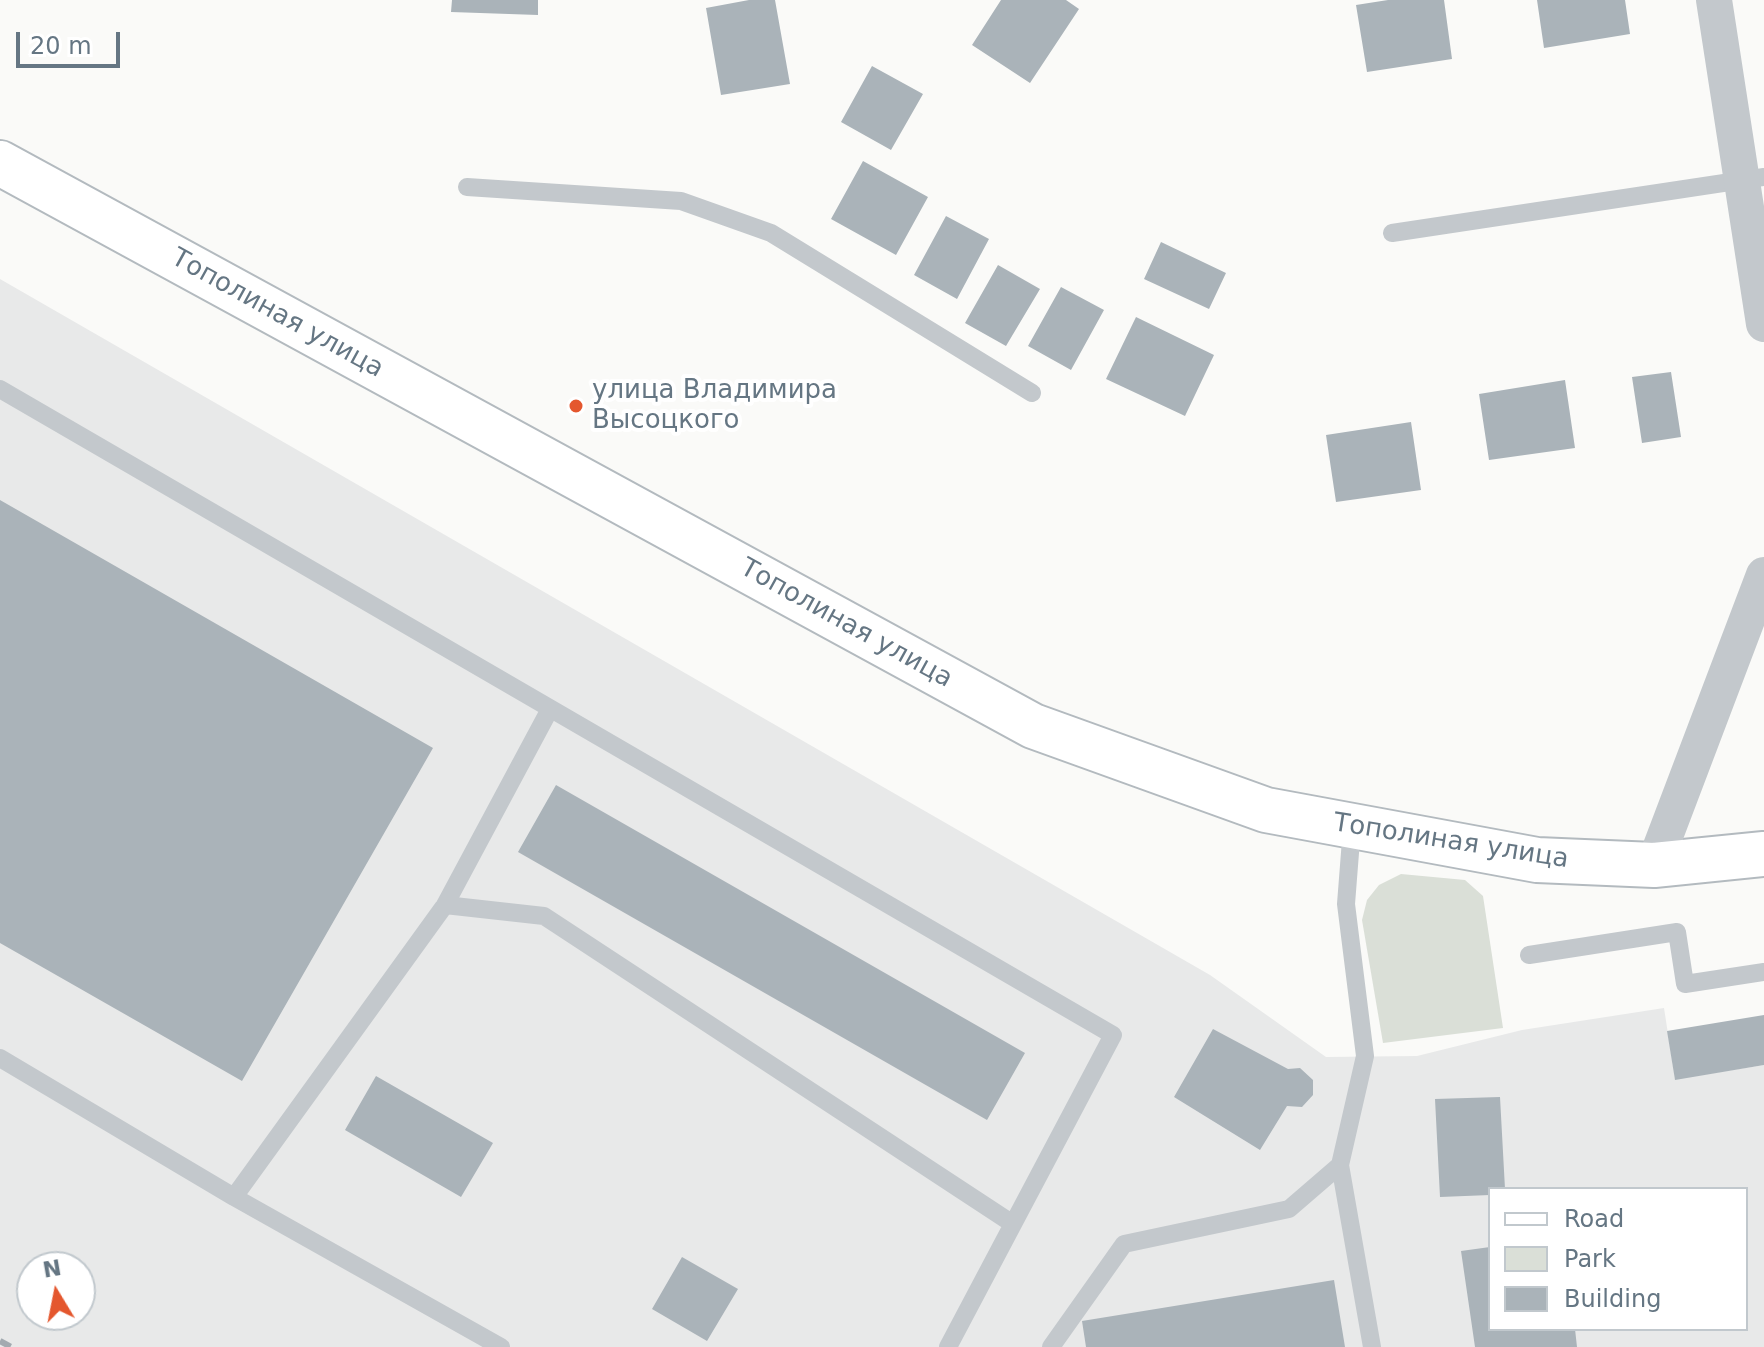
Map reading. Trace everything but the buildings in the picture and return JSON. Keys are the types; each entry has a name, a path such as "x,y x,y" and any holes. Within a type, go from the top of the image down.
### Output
{"main road":[{"name":"Тополиная улица","path":"0,163 1033,726 1266,810 1537,860 1654,865 1764,854"}],"street":[{"path":"1714,0 1753,178 1764,324"},
{"path":"1654,865 1764,575"}],"lane":[{"path":"1392,233 1753,178"},
{"path":"467,187 681,201 771,233 1032,393"},
{"path":"0,389 1113,1035 948,1347"},
{"path":"234,1197 445,905 550,709"},
{"path":"1352,827 1346,904 1365,1056 1340,1165 1372,1347"},
{"path":"445,905 544,916 1013,1224"},
{"path":"1529,955 1677,932 1685,984 1764,972"},
{"path":"0,1058 234,1197 501,1347"},
{"path":"1051,1347 1124,1244 1289,1209 1340,1165"}],"shaded area":[{"path":"0,279 1210,975 1326,1057 1417,1056 1522,1030 1664,1008 1675,1079 1764,1065 1764,1347 0,1347"}],"green space":[{"path":"1401,874 1465,880 1483,896 1503,1028 1383,1043 1362,920 1367,900 1379,885"}],"railway":[{"path":"0,1341 11,1347"}],"place":[{"name":"улица Владимира Высоцкого","path":"576,406"}]}
